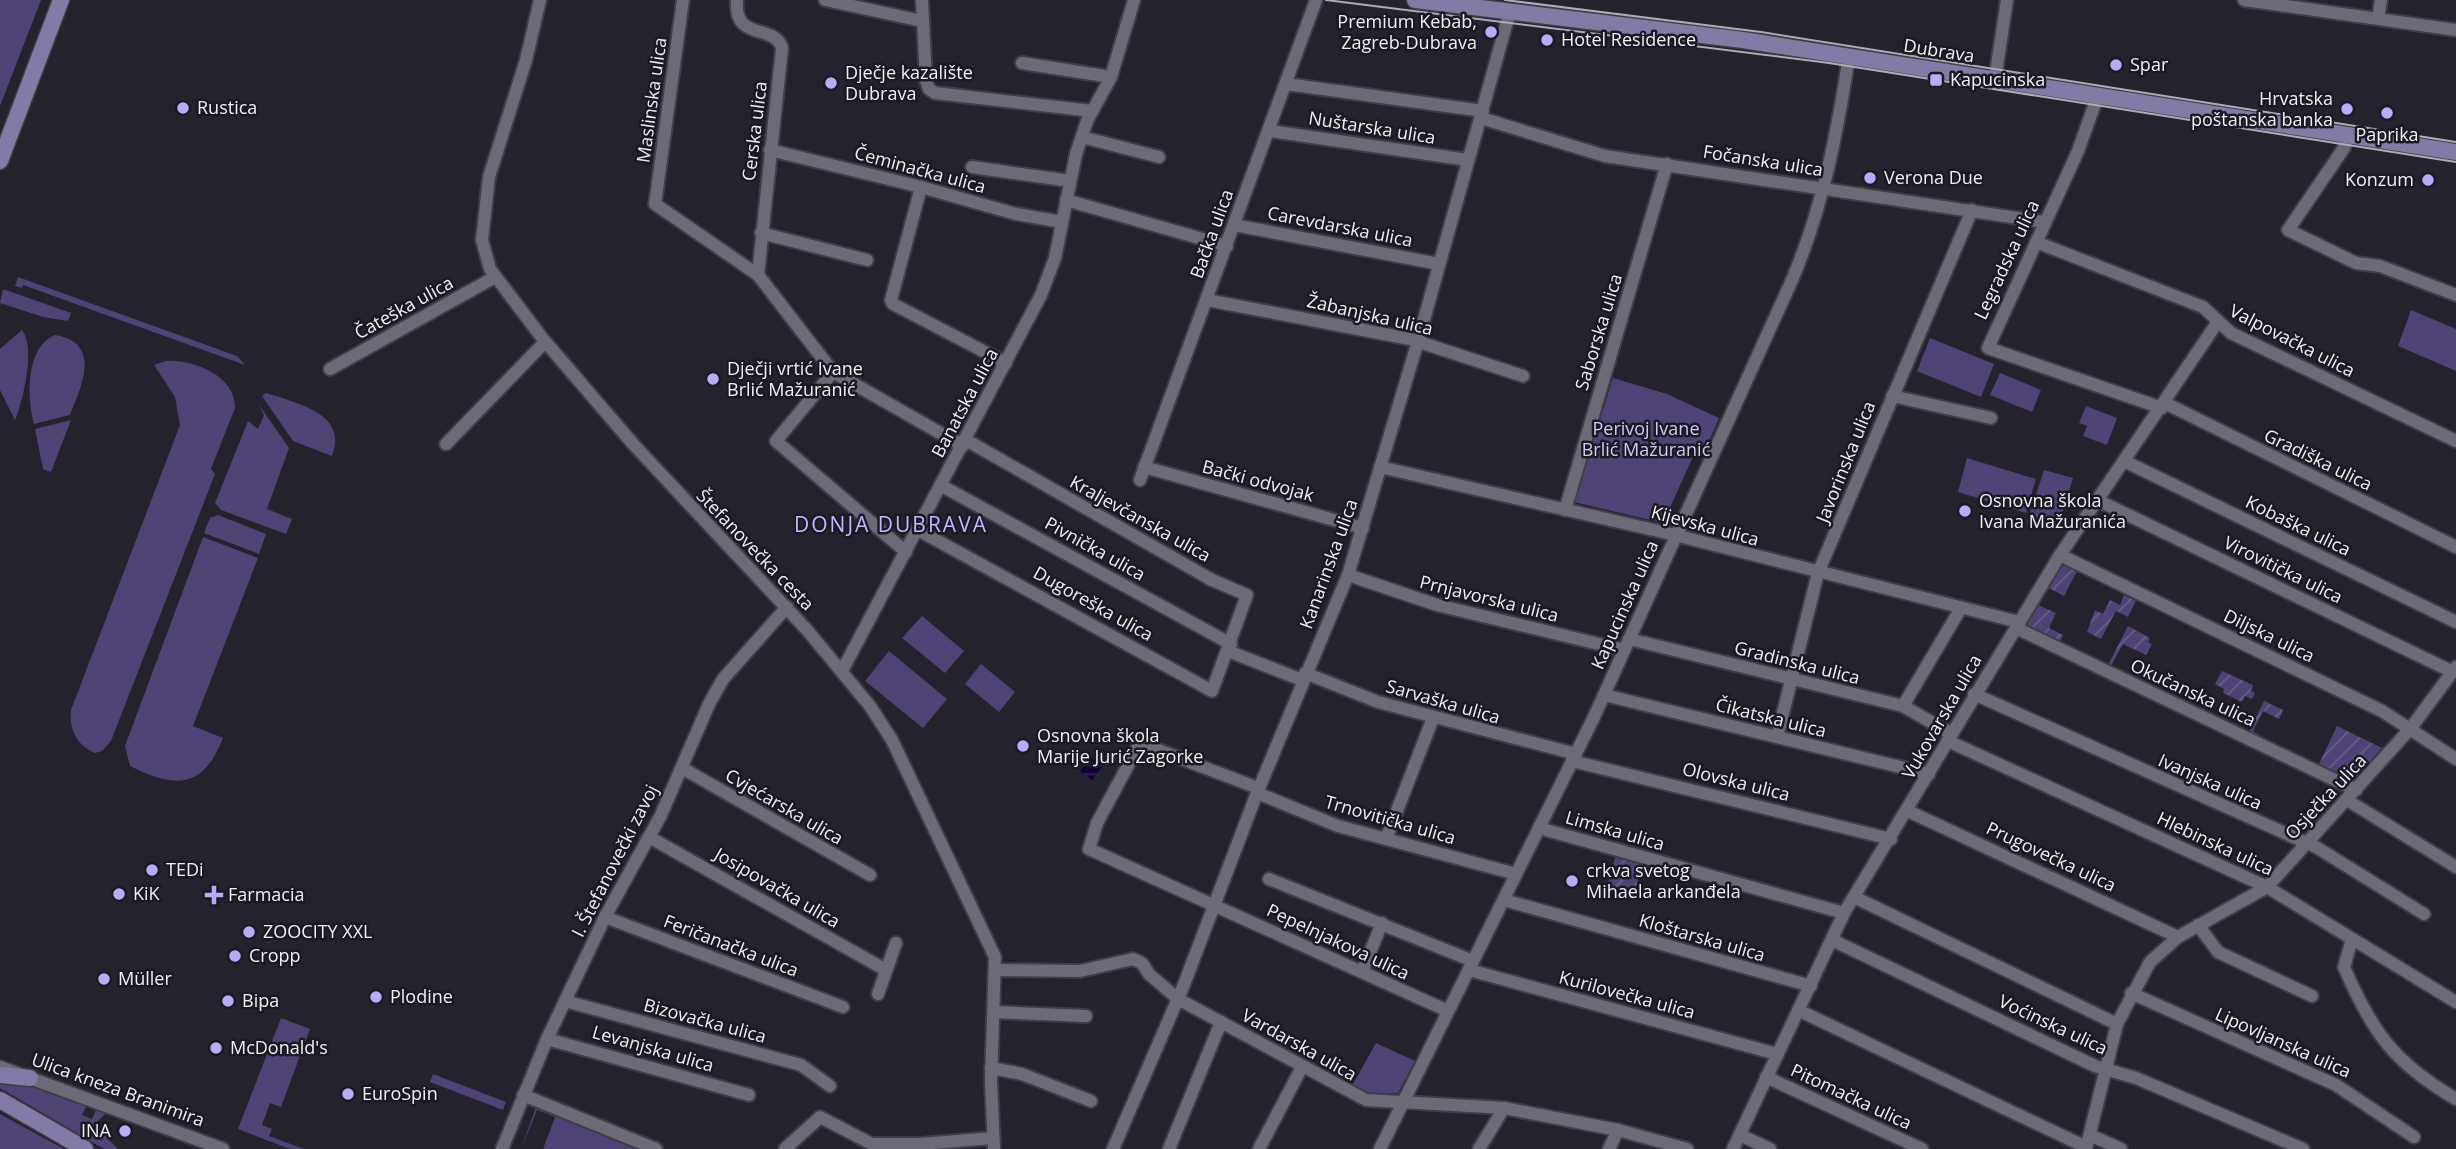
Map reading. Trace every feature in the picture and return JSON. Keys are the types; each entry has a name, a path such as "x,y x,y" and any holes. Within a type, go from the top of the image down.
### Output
{"main road":[{"path":"0,161 61,0"},
{"path":"54,21 67,0"},
{"name":"Dubrava","path":"1415,0 1849,56 2456,152"},
{"path":"0,1074 30,1078"},
{"path":"0,1100 85,1149"}],"street":[{"name":"Štefanovečka cesta","path":"540,0 526,60 489,177 484,210 483,251 495,277 545,342 686,503 787,607 870,706 892,740 987,937 997,970 991,1068 993,1144"},
{"name":"Maslinska ulica","path":"683,0 655,204 758,275"},
{"name":"Cerska ulica","path":"737,0 739,17 753,31 778,40 782,48 769,150 758,275"},
{"path":"825,0 922,21"},
{"path":"922,0 926,81 929,89 935,93 1092,111"},
{"name":"Banatska ulica","path":"842,671 965,443 1049,274 1082,137 1092,111 1111,77 1134,0"},
{"name":"Bačka ulica","path":"1140,480 1317,0"},
{"path":"1995,79 2007,0"},
{"path":"2244,0 2296,4 2456,30"},
{"path":"2378,19 2381,0"},
{"name":"Kanarinska ulica","path":"1112,1149 1178,999 1257,790 1348,575 1418,341 1510,11"},
{"name":"Kapucinska ulica","path":"1380,1149 1604,695 1792,280 1825,189 1849,56"},
{"path":"1022,63 1111,77"},
{"name":"Fočanska ulica","path":"1286,84 1482,114 1574,149 2044,222"},
{"name":"Legradska ulica","path":"2098,95 2089,125 1988,348 2163,406"},
{"name":"Nuštarska ulica","path":"1270,131 1468,160"},
{"path":"2348,134 2343,149 2288,230 2356,262 2380,266 2456,295"},
{"path":"1082,137 1159,157"},
{"name":"Čeminačka ulica","path":"769,150 921,187 1016,214 1062,222"},
{"name":"Saborska ulica","path":"1565,510 1667,164"},
{"path":"972,166 1070,181"},
{"path":"921,187 891,300 893,304 1006,363"},
{"path":"1066,200 1227,246"},
{"name":"Javorinska ulica","path":"1777,737 1818,573 1972,210"},
{"name":"Carevdarska ulica","path":"1234,225 1439,264"},
{"path":"761,233 867,260"},
{"name":"Valpovačka ulica","path":"2036,242 2203,307 2217,323 2231,333 2456,441"},
{"path":"758,275 833,372 776,441 906,552"},
{"name":"Čateška ulica","path":"330,369 495,277"},
{"name":"Žabanjska ulica","path":"1207,300 1418,341 1523,376"},
{"name":"Vukovarska ulica","path":"1733,1149 1844,913 1908,811 1974,694 2060,555 2217,323"},
{"path":"446,444 545,342"},
{"name":"Kraljevčanska ulica","path":"833,372 1189,568 1247,595 1230,647"},
{"path":"1892,396 1991,418"},
{"name":"Gradiška ulica","path":"2163,406 2456,547"},
{"name":"Kobaška ulica","path":"2124,461 2456,622"},
{"name":"Bački odvojak","path":"1144,467 1363,528"},
{"name":"Kijevska ulica","path":"1380,467 1675,536 1961,608 2018,625"},
{"name":"Pivnička ulica","path":"942,486 1230,647 1303,676"},
{"name":"Virovitička ulica","path":"2097,500 2454,669"},
{"name":"Dugoreška ulica","path":"918,530 1212,691 1230,647"},
{"name":"Diljska ulica","path":"2060,555 2382,711 2456,759"},
{"name":"Prnjavorska ulica","path":"1348,575 1437,605 1626,644"},
{"name":"I. Štefanovečki zavoj","path":"502,1149 547,1039 605,917 649,837 723,679 787,607"},
{"path":"1903,706 1961,608"},
{"name":"Okučanska ulica","path":"2018,625 2352,795 2456,867"},
{"name":"Gradinska ulica","path":"1626,644 1903,706 1950,738"},
{"name":"Osječka ulica","path":"2087,1144 2117,1024 2131,993 2155,956 2178,937 2267,887 2410,729 2454,669"},
{"name":"Sarvaška ulica","path":"1303,676 1378,702 1574,757"},
{"name":"Ivanjska ulica","path":"1974,694 2306,844 2424,914"},
{"name":"Čikatska ulica","path":"1604,695 1929,774"},
{"path":"1386,839 1433,718"},
{"name":"Hlebinska ulica","path":"1950,738 2267,887 2456,1002"},
{"name":"Trnovitička ulica","path":"1089,849 1097,823 1140,743 1338,825 1517,874"},
{"name":"Olovska ulica","path":"1574,757 1891,838"},
{"name":"Cvjećarska ulica","path":"682,768 870,876"},
{"name":"Prugovečka ulica","path":"1908,811 2178,937"},
{"name":"Limska ulica","path":"1539,828 1844,913"},
{"name":"Josipovačka ulica","path":"649,837 886,970"},
{"name":"Pepelnjakova ulica","path":"1089,849 1448,1012"},
{"name":"Kurilovečka ulica","path":"1269,879 1382,923 1471,966 1777,1054"},
{"path":"1854,897 2117,1024"},
{"name":"Kloštarska ulica","path":"1504,900 1811,986"},
{"name":"Feričanačka ulica","path":"605,917 843,1007"},
{"path":"1362,972 1382,923"},
{"path":"2198,925 2218,952 2312,996"},
{"path":"2352,939 2344,967 2366,1017 2386,1046 2401,1060 2456,1100"},
{"name":"Voćinska ulica","path":"1832,940 2104,1068 2160,1087 2303,1149"},
{"path":"878,994 896,943"},
{"name":"Vardarska ulica","path":"997,970 1080,971 1133,959 1142,963 1178,999 1366,1100 1504,1108 1618,1130 1686,1149"},
{"name":"Lipovljanska ulica","path":"2131,993 2336,1085 2414,1137"},
{"name":"Bizovačka ulica","path":"565,1001 801,1065 830,1086"},
{"path":"1800,1011 2087,1144 2121,1149"},
{"path":"994,1013 1086,1016"},
{"path":"1169,1149 1221,1022"},
{"name":"Levanjska ulica","path":"547,1039 749,1095"},
{"name":"Ulica kneza Branimira","path":"0,1067 223,1149"},
{"path":"991,1068 1022,1074 1091,1101"},
{"path":"1259,1149 1302,1068"},
{"name":"Pitomačka ulica","path":"1766,1077 1922,1149"},
{"path":"523,1095 648,1147"},
{"path":"1479,1149 1504,1108"},
{"path":"785,1149 820,1117 872,1144 921,1147 993,1144"},
{"path":"1609,1149 1618,1130"},
{"path":"1740,1135 1770,1149"}],"green space":[{"path":"0,0 41,0 0,106"},
{"path":"18,277 237,356 245,365 23,285 22,288 15,286"},
{"path":"3,289 71,313 68,321 43,317 0,303"},
{"path":"2411,310 2456,329 2456,371 2398,346"},
{"path":"22,330 26,338 28,361 15,420 0,390 0,349"},
{"path":"55,335 70,340 79,347 84,356 83,379 70,415 34,424 30,401 33,362 45,341"},
{"path":"1930,338 1994,364 1981,397 1917,371"},
{"path":"166,361 188,363 211,372 228,387 235,408 211,469 215,474 111,741 102,751 95,753 83,746 75,736 71,724 71,710 180,425 175,397 154,365"},
{"path":"2000,373 2041,390 2032,412 1990,395"},
{"name":"Perivoj Ivane Brlić Mažuranić","path":"1613,378 1667,394 1719,418 1704,453 1696,450 1668,512 1659,522 1574,502"},
{"path":"266,393 305,406 326,420 333,429 335,441 332,456 293,441 262,396"},
{"path":"259,405 289,448 267,509 292,519 286,534 221,510 215,503 248,421 258,429 264,415"},
{"path":"2086,406 2117,418 2107,445 2083,436 2087,426 2079,423"},
{"path":"71,420 51,472 43,469 35,429"},
{"path":"1967,458 2036,479 2026,513 1958,492"},
{"path":"2044,470 2073,478 2057,531 2027,522"},
{"path":"218,515 266,534 259,554 204,533 210,518"},
{"path":"203,537 258,558 193,726 223,738 215,755 197,775 174,781 130,766 125,746"},
{"path":"2063,564 2077,571 2064,596 2049,588"},
{"path":"2124,595 2136,601 2128,617 2116,611 2101,639 2087,632 2095,610 2103,614 2110,600 2120,605"},
{"path":"2038,605 2056,613 2049,628 2063,635 2060,642 2026,626"},
{"path":"922,616 964,651 945,673 902,638"},
{"path":"2128,626 2150,638 2148,642 2152,644 2146,655 2123,644 2111,666 2108,665"},
{"path":"889,651 947,699 923,728 865,681"},
{"path":"981,664 1015,692 999,712 965,684"},
{"path":"2222,671 2253,685 2251,691 2255,693 2252,699 2245,696 2242,702 2223,693 2224,689 2215,684"},
{"path":"2264,701 2283,710 2279,719 2263,711 2253,731 2267,740 2249,732"},
{"path":"2337,726 2382,748 2353,780 2319,764"},
{"path":"1616,855 1643,863 1634,894 1607,886"},
{"path":"281,1018 310,1029 281,1107 270,1103 262,1125 272,1129 269,1136 304,1149 290,1149 238,1129"},
{"path":"1376,1043 1415,1061 1398,1093 1375,1095 1352,1086"},
{"path":"433,1074 506,1102 503,1110 430,1082"},
{"path":"0,1083 32,1085 92,1107 86,1107 82,1115 92,1119 96,1110 105,1114 94,1125 118,1149 104,1149 0,1088"},
{"path":"536,1107 640,1146 638,1149 543,1149 555,1117 537,1110 521,1149"},
{"path":"0,1114 64,1149 0,1149"}],"shaded area":[{"path":"1098,749 1109,758 1092,780 1080,771"}],"tram line":[{"path":"1326,0 1829,63 2456,162"},
{"path":"1505,0 1761,32 2456,142"}],"place":[{"name":"Premium Kebab, Zagreb-Dubrava","path":"1491,32"},
{"name":"Hotel Residence","path":"1547,40"},
{"name":"Spar","path":"2116,65"},
{"name":"Kapucinska","path":"1936,80"},
{"name":"Dječje kazalište Dubrava","path":"831,83"},
{"name":"Rustica","path":"183,108"},
{"name":"Hrvatska poštanska banka","path":"2347,109"},
{"name":"Paprika","path":"2387,113"},
{"name":"Verona Due","path":"1870,178"},
{"name":"Konzum","path":"2428,180"},
{"name":"Dječji vrtić Ivane Brlić Mažuranić","path":"713,379"},
{"name":"Osnovna škola Ivana Mažuranića","path":"1965,511"},
{"name":"Osnovna škola Marije Jurić Zagorke","path":"1023,746"},
{"name":"TEDi","path":"152,870"},
{"name":"crkva svetog Mihaela arkanđela","path":"1572,881"},
{"name":"KiK","path":"119,894"},
{"name":"Farmacia","path":"214,895"},
{"name":"ZOOCITY XXL","path":"249,932"},
{"name":"Cropp","path":"235,956"},
{"name":"Müller","path":"104,979"},
{"name":"Plodine","path":"376,997"},
{"name":"Bipa","path":"228,1001"},
{"name":"McDonald's","path":"216,1048"},
{"name":"EuroSpin","path":"348,1094"},
{"name":"INA","path":"125,1131"}],"district":[{"name":"DONJA DUBRAVA","path":"891,525"}]}
